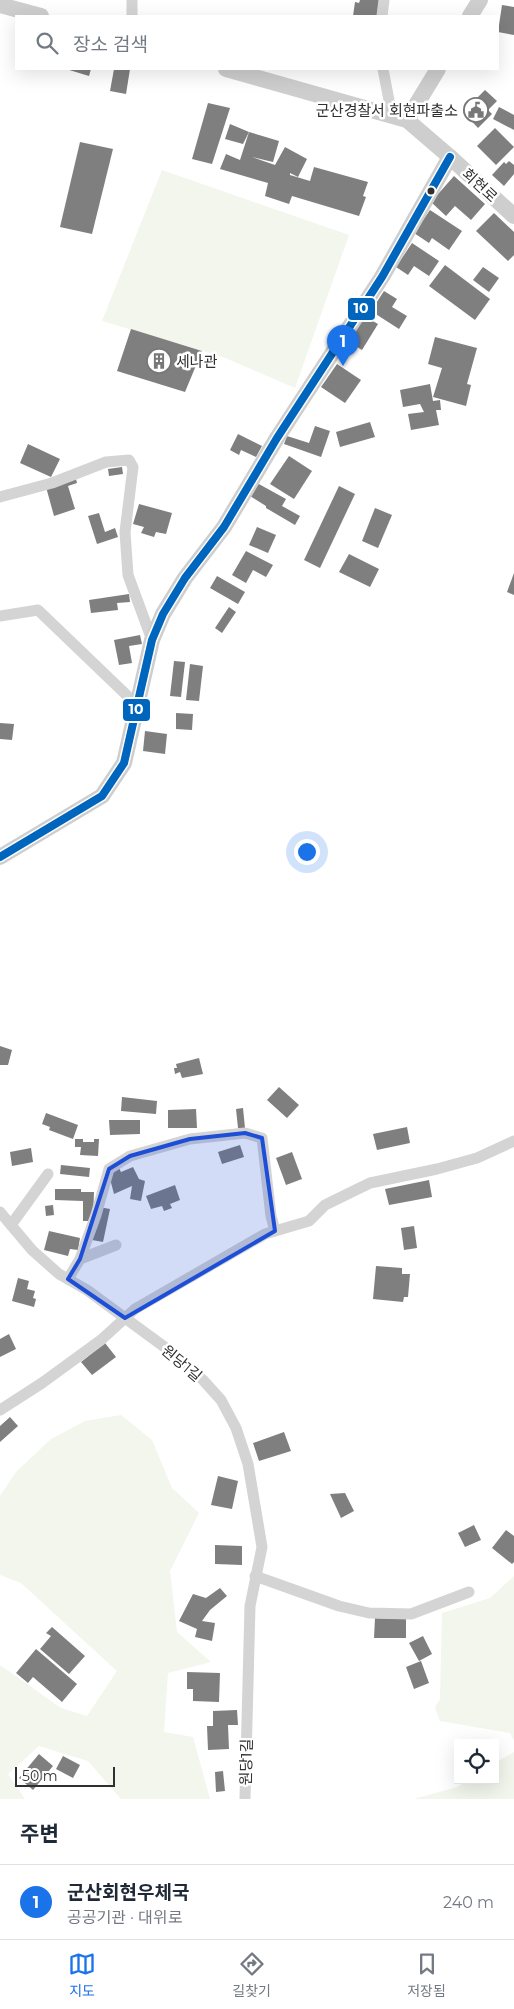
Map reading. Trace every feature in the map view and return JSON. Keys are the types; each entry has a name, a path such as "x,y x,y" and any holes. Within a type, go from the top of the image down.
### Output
{"street":[{"path":"132,0 132,15"},
{"path":"382,15 384,0"},
{"path":"471,15 480,0"},
{"path":"0,5 36,15"},
{"name":"회현로","path":"230,70 399,118 450,157 514,216"},
{"path":"383,70 399,118"},
{"path":"399,118 437,70"},
{"path":"0,857 102,796 124,763 152,640 163,614 185,578 224,527 278,438 382,277 450,157"},
{"path":"0,497 52,483 106,462 129,460 133,466 125,532 128,576 152,640"},
{"path":"0,616 38,610 138,706"},
{"path":"68,1279 80,1259 96,1216 109,1169 130,1156 190,1140 246,1133 262,1138 271,1216 275,1231"},
{"path":"0,1410 42,1383 101,1340 135,1309 265,1234 309,1221 326,1205 370,1183 438,1169 477,1158 514,1141"},
{"path":"11,1225 48,1174"},
{"name":"원당1길","path":"0,1212 32,1250 59,1274 87,1290 174,1354 203,1380 221,1400 236,1428 248,1464 262,1547 250,1606 245,1799"},
{"path":"80,1259 116,1245"},
{"path":"255,1576 339,1606 369,1613 411,1614 469,1592"}],"highlighted area":[{"path":"245,1133 262,1138 275,1231 125,1318 68,1279 80,1259 109,1169 130,1156 190,1139"}],"shaded area":[{"path":"162,170 349,235 295,388 223,357 102,321"},
{"path":"121,1415 152,1440 172,1488 199,1513 170,1571 177,1632 211,1662 168,1673 164,1732 193,1737 210,1799 121,1799 88,1761 39,1746 8,1774 25,1799 0,1799 0,1665 61,1708 87,1716 117,1671 21,1583 0,1575 0,1496 16,1472 51,1439 85,1421"},
{"path":"514,1576 514,1741 510,1733 440,1721 435,1707 440,1699 442,1613 490,1598"},
{"path":"514,1752 514,1799 414,1799 462,1784 499,1784 499,1761"}],"building":[{"path":"360,0 379,0 377,15 353,15 355,2 359,3"},
{"path":"502,5 514,7 514,35 499,32"},
{"path":"69,70 91,70 89,76"},
{"path":"114,70 130,70 126,94 110,91"},
{"path":"485,90 497,101 488,110 492,114 478,128 463,112"},
{"path":"208,103 230,108 212,164 192,159"},
{"path":"499,107 514,115 514,130 493,119"},
{"path":"230,124 249,132 243,144 225,139"},
{"path":"495,128 514,147 496,165 477,146"},
{"path":"249,132 279,141 273,162 252,157 275,165 285,147 307,159 298,177 290,173 290,175 310,181 314,167 368,182 363,196 366,197 359,216 292,196 289,204 265,196 268,183 220,169 226,154 240,160"},
{"path":"80,142 113,149 92,234 60,227"},
{"path":"509,161 514,165 514,174 504,186 492,175 504,162 506,164"},
{"path":"454,176 485,204 471,220 455,206 446,216 431,202"},
{"path":"430,210 462,231 449,250 432,238 429,243 414,233"},
{"path":"494,213 514,232 514,255 508,261 476,231"},
{"path":"412,243 439,261 429,276 414,266 408,275 396,267"},
{"path":"445,265 490,299 475,320 429,286"},
{"path":"483,267 499,278 489,292 473,280"},
{"path":"384,291 397,299 392,307 407,316 399,329 371,311"},
{"path":"364,316 378,324 362,350 349,342"},
{"name":"세나관","path":"131,329 202,351 185,392 117,371"},
{"path":"435,337 477,348 467,384 471,385 466,406 433,397 442,368 428,364"},
{"path":"337,364 361,380 345,403 321,387"},
{"path":"430,384 433,401 440,400 441,410 436,410 439,425 411,430 408,414 424,412 420,404 403,407 400,390"},
{"path":"370,422 375,437 340,447 336,432"},
{"path":"315,426 330,431 321,457 284,444 287,436 309,443"},
{"path":"238,434 262,446 256,457 241,450 239,455 230,450"},
{"path":"28,444 60,459 51,477 20,463"},
{"path":"289,456 312,471 294,499 270,484"},
{"path":"122,467 123,474 109,476 108,469"},
{"path":"75,475 77,483 68,486 75,509 54,516 46,487"},
{"path":"257,483 286,499 282,506 300,516 295,525 250,496"},
{"path":"339,486 355,494 320,568 304,560"},
{"path":"139,504 172,513 166,534 156,532 154,537 141,533 144,527 133,524"},
{"path":"375,508 392,515 378,548 362,541"},
{"path":"99,513 105,532 115,528 118,537 97,544 88,516"},
{"path":"257,527 276,535 268,553 249,545"},
{"path":"246,551 273,565 266,577 253,570 246,583 232,575"},
{"path":"349,554 379,569 370,587 339,572"},
{"path":"514,573 514,595 507,592"},
{"path":"217,576 245,592 238,604 210,588"},
{"path":"129,594 130,602 117,603 118,610 91,613 89,600"},
{"path":"229,607 236,612 222,633 215,628"},
{"path":"140,635 142,644 129,646 132,663 119,665 114,640"},
{"path":"174,661 185,662 181,697 170,696"},
{"path":"190,664 203,666 199,701 186,700"},
{"path":"176,713 193,714 192,730 176,729"},
{"path":"0,723 14,724 12,740 0,739"},
{"path":"145,731 167,734 165,754 143,751"},
{"path":"0,1046 12,1050 8,1065 0,1065"},
{"path":"199,1058 203,1074 182,1078 180,1072 175,1074 174,1068 177,1068 176,1064"},
{"path":"279,1087 299,1105 287,1118 267,1100"},
{"path":"122,1097 157,1101 156,1114 121,1111"},
{"path":"243,1108 245,1128 238,1128 236,1109"},
{"path":"196,1109 197,1128 168,1128 168,1110"},
{"path":"46,1113 78,1125 73,1139 49,1130 50,1127 42,1124"},
{"path":"109,1120 140,1120 140,1134 110,1135"},
{"path":"407,1127 410,1143 377,1150 373,1134"},
{"path":"75,1139 83,1139 83,1142 94,1142 94,1139 99,1139 98,1156 80,1155 81,1147 75,1147"},
{"path":"240,1145 244,1157 222,1164 218,1152"},
{"path":"31,1148 33,1162 12,1166 10,1152"},
{"path":"292,1152 302,1179 286,1185 276,1158"},
{"path":"61,1165 90,1168 89,1177 60,1174"},
{"path":"118,1166 121,1172 133,1167 139,1179 145,1181 141,1201 130,1199 132,1186 114,1194 109,1175"},
{"path":"429,1180 432,1197 389,1205 385,1189"},
{"path":"175,1185 180,1200 170,1204 172,1208 164,1211 162,1206 151,1209 146,1196"},
{"path":"55,1189 81,1189 81,1192 94,1192 93,1221 83,1221 83,1201 55,1200"},
{"path":"53,1205 54,1215 46,1216 45,1206"},
{"path":"99,1207 110,1209 103,1242 92,1240"},
{"path":"414,1226 417,1248 404,1250 401,1228"},
{"path":"49,1231 80,1238 78,1250 70,1249 68,1256 44,1250"},
{"path":"376,1266 402,1268 402,1274 410,1274 408,1297 404,1297 403,1302 373,1299"},
{"path":"18,1278 29,1281 27,1289 35,1291 33,1298 36,1299 34,1307 12,1301"},
{"path":"9,1334 16,1349 0,1357 0,1339"},
{"path":"105,1343 116,1357 92,1375 81,1362"},
{"path":"10,1417 18,1426 0,1442 0,1426"},
{"path":"284,1432 291,1451 259,1461 253,1443"},
{"path":"218,1476 238,1481 232,1509 211,1505"},
{"path":"345,1493 354,1511 341,1518 330,1494"},
{"path":"474,1525 481,1540 465,1547 458,1533"},
{"path":"506,1530 514,1536 514,1562 512,1564 492,1548"},
{"path":"215,1545 242,1546 242,1565 215,1564"},
{"path":"220,1588 227,1596 210,1610 202,1621 215,1623 212,1641 195,1637 197,1629 179,1621 193,1594 206,1598"},
{"path":"375,1618 406,1619 406,1638 374,1638"},
{"path":"52,1627 85,1656 69,1674 40,1649 51,1636 46,1633"},
{"path":"423,1636 432,1654 419,1661 409,1643"},
{"path":"36,1649 77,1684 62,1702 33,1677 28,1683 16,1673"},
{"path":"421,1661 429,1683 414,1689 406,1667"},
{"path":"187,1672 220,1673 219,1702 193,1701 193,1689 187,1689"},
{"path":"237,1710 238,1725 228,1725 229,1749 208,1750 207,1726 213,1726 213,1711"},
{"path":"39,1754 53,1766 33,1790 19,1778"},
{"path":"63,1756 80,1765 73,1778 56,1769"},
{"path":"223,1771 225,1791 216,1792 215,1772"}],"transit line":[{"name":"10","path":"0,857 102,796 124,763 152,640 163,614 185,578 224,527 277,438 382,277 450,157"}],"place":[{"name":"군산경찰서 회현파출소","path":"476,110"},
{"name":"세나관","path":"159,361"},
{"name":"군산회현우체국","path":"343,366"}]}
